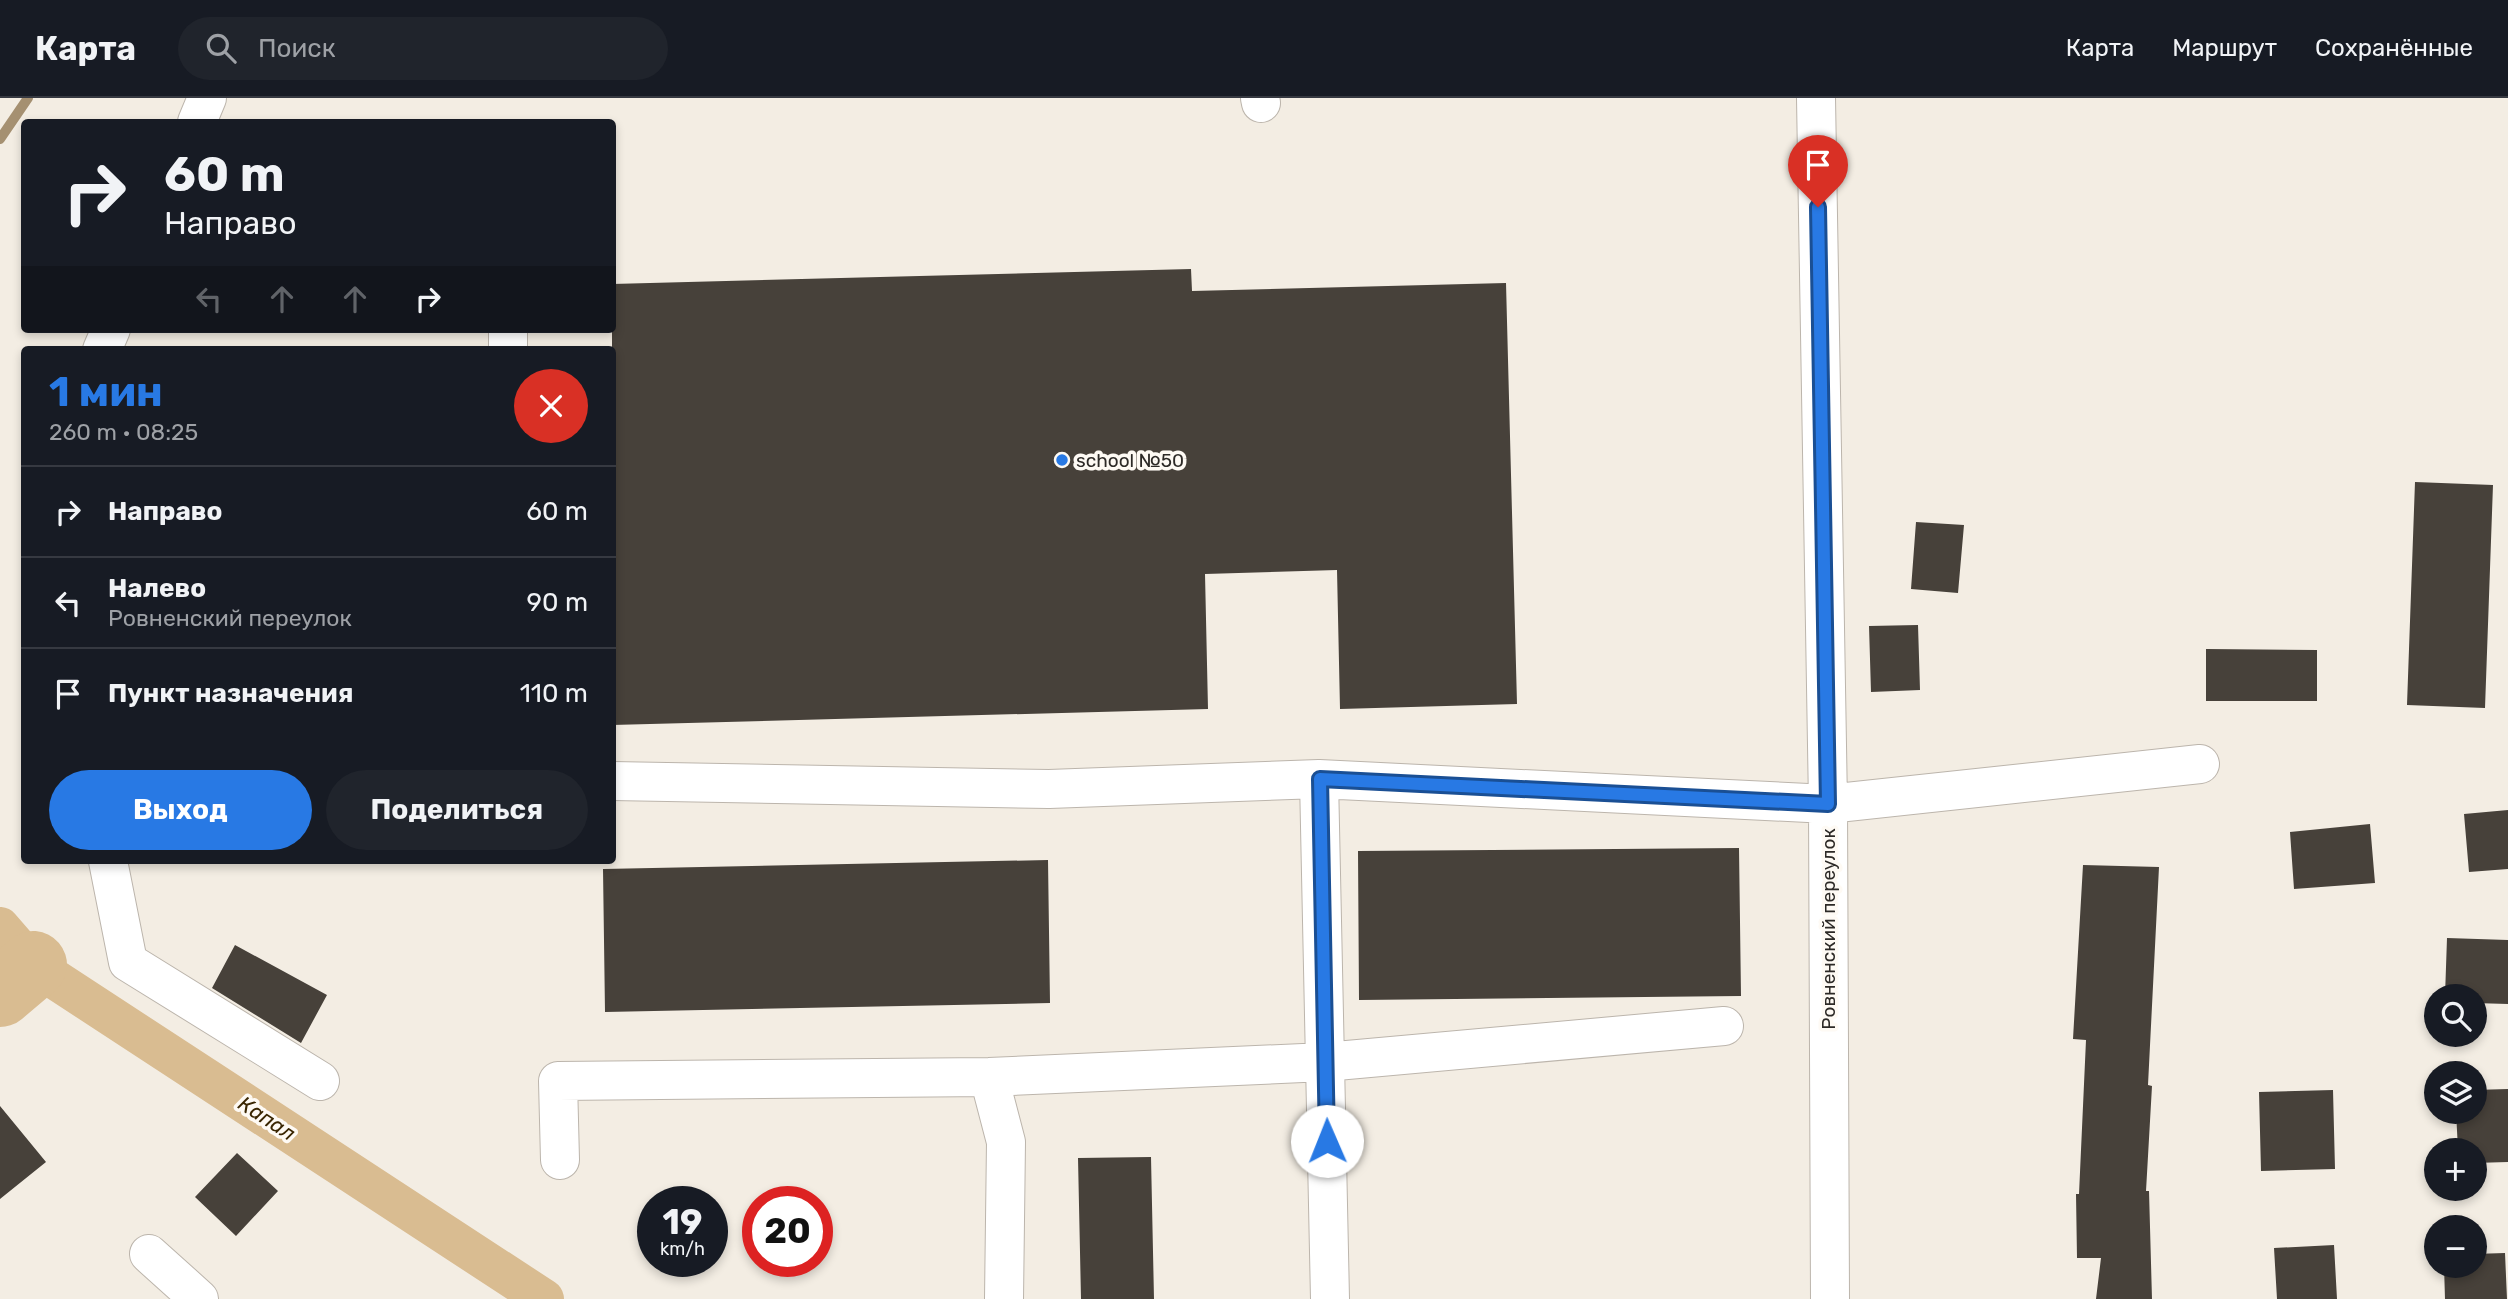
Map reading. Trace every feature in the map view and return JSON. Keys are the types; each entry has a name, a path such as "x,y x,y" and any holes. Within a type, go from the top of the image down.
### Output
{"street":[{"path":"198,119 207,98"},
{"name":"Ровненский переулок","path":"1816,98 1828,804 1830,1299"},
{"path":"616,782 1049,789 1320,779 1828,804 2200,764"},
{"path":"1320,779 1330,1299"},
{"path":"109,864 128,962 320,1081"},
{"path":"560,1160 558,1081 989,1077 1325,1062 1724,1026"},
{"path":"989,1077 1006,1142 1004,1299"},
{"path":"149,1254 199,1299"}],"building":[{"name":"school №50","path":"1191,269 1192,291 1506,283 1517,704 1340,709 1337,570 1205,574 1208,709 616,725 616,346 612,346 612,333 616,333 616,284"},
{"path":"2415,482 2493,485 2485,708 2407,705"},
{"path":"1916,522 1964,525 1958,593 1911,589"},
{"path":"1918,625 1920,690 1871,692 1869,626"},
{"path":"2206,649 2317,650 2317,701 2206,701"},
{"path":"2508,810 2508,869 2469,872 2464,814"},
{"path":"2370,824 2375,883 2294,889 2290,832"},
{"path":"1739,848 1741,996 1359,1000 1358,851"},
{"path":"1048,860 1050,1003 605,1012 603,869"},
{"path":"2083,865 2159,867 2148,1085 2152,1086 2146,1191 2149,1191 2152,1299 2096,1299 2101,1258 2077,1258 2076,1194 2079,1194 2086,1040 2073,1039"},
{"path":"2447,938 2508,940 2508,1004 2487,1003 2487,984 2445,984"},
{"path":"235,945 327,995 301,1043 212,988"},
{"path":"2508,1089 2508,1162 2487,1163 2487,1138 2457,1138 2457,1124 2487,1124 2487,1090"},
{"path":"2333,1090 2335,1169 2261,1171 2259,1092"},
{"path":"0,1106 46,1162 0,1199"},
{"path":"237,1153 278,1191 236,1236 195,1197"},
{"path":"1151,1157 1154,1299 1081,1299 1078,1158"},
{"path":"2334,1245 2337,1299 2277,1299 2274,1248"},
{"path":"2505,1253 2507,1299 2445,1299 2444,1278 2487,1278 2487,1254"}],"waterway":[{"path":"0,139 28,98"},
{"name":"Капал","path":"0,927 33,965 544,1299"},
{"path":"0,993 33,965"}],"place":[{"name":"school №50","path":"1062,460"}],"route":[{"path":"1327,1141 1320,779 1828,804 1818,207"}]}
